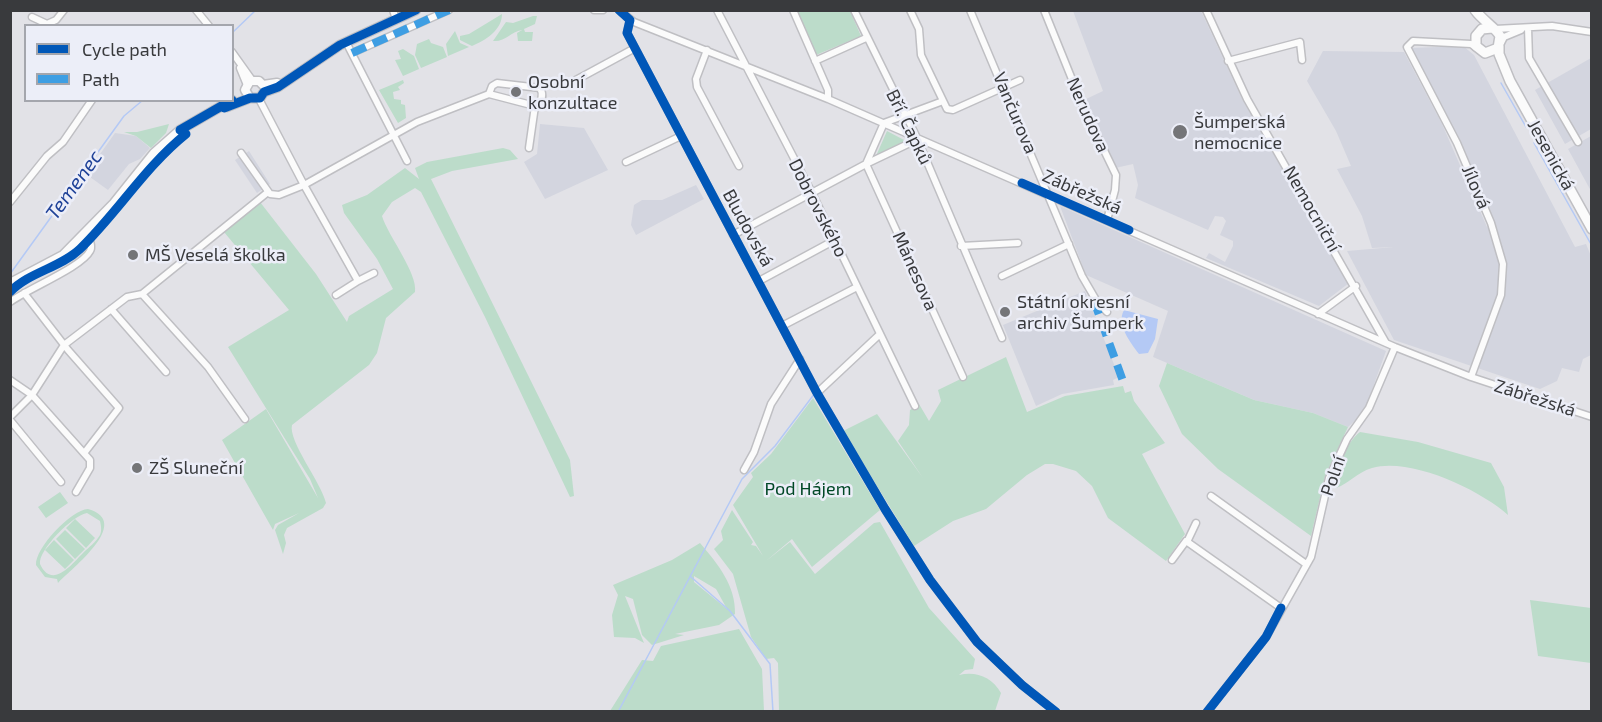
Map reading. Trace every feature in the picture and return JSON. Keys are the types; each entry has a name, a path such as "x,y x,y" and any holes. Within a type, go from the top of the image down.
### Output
{"main road":[{"name":"Jesenická","path":"1473,10 1500,36 1499,54 1510,81"},
{"name":"Jesenická","path":"1473,10 1478,25 1475,41 1481,51 1494,58 1510,81 1592,229"},
{"path":"1477,33 1485,28 1493,29"},
{"path":"1481,51 1492,53 1500,45"}],"street":[{"path":"32,17 46,24 56,20 64,10"},
{"path":"196,10 205,24"},
{"path":"352,53 449,10"},
{"path":"594,10 603,10"},
{"name":"Zábřežská","path":"619,10 630,20 916,136 1395,347 1471,377 1592,417"},
{"name":"Dobrovského","path":"717,10 743,64 812,193 915,406"},
{"path":"793,10 828,90 828,99"},
{"name":"Bří. Čapků","path":"854,10 916,136 1002,338"},
{"path":"910,10 919,29 921,55 947,109 953,110 1020,80"},
{"name":"Vančurova","path":"970,10 1050,195 1082,276 1096,300 1107,312"},
{"name":"Nerudova","path":"1044,10 1084,109 1116,175 1115,190 1107,220"},
{"name":"Nemocniční","path":"1206,10 1247,99 1387,343"},
{"path":"234,99 284,82 346,42 394,15 413,11"},
{"name":"Bludovská","path":"630,20 626,31 817,393 930,580 976,642 1022,685 1056,711"},
{"path":"1493,29 1562,26 1592,32"},
{"path":"1500,45 1504,36 1528,28"},
{"path":"1528,28 1529,58 1578,142"},
{"name":"Jílová","path":"1448,43 1471,39 1477,33"},
{"path":"815,61 866,38"},
{"name":"Jílová","path":"1471,377 1501,295 1503,264 1491,223 1457,143 1407,47 1413,40 1470,44 1481,51"},
{"path":"346,42 407,161"},
{"path":"1228,61 1300,42 1302,60"},
{"path":"576,80 635,48"},
{"path":"707,50 696,79 697,87 739,166"},
{"path":"234,55 358,281"},
{"path":"489,94 492,86 497,82 540,88 542,96 535,106 529,148"},
{"path":"234,101 254,91"},
{"path":"241,153 268,192 279,195 304,185 426,117 489,94 535,106"},
{"path":"866,164 884,123 943,101"},
{"path":"10,202 47,156 63,142 91,102"},
{"path":"221,108 229,102"},
{"path":"11,283 63,255 86,233 154,153 180,130 233,102"},
{"path":"626,162 681,136"},
{"path":"733,235 910,143 916,136"},
{"name":"Mánesova","path":"866,164 963,377"},
{"path":"61,482 10,418 32,395 64,345 130,296 142,294 268,192"},
{"path":"10,302 59,274 89,253 91,245 86,233"},
{"path":"759,280 835,240"},
{"path":"961,246 1018,243"},
{"path":"1002,276 1069,244"},
{"path":"336,295 374,273"},
{"path":"782,326 857,286"},
{"path":"1318,314 1356,286"},
{"path":"24,293 64,345 119,408 85,452"},
{"path":"142,294 208,367 245,419"},
{"path":"111,309 166,372"},
{"path":"817,393 880,334"},
{"name":"Polní","path":"1207,711 1266,637 1313,552 1329,478 1347,439 1369,408 1395,347"},
{"path":"744,470 754,452 771,404 800,359"},
{"path":"10,380 32,395 90,459 90,468 76,492"},
{"path":"1211,496 1306,564"},
{"path":"1172,560 1187,542 1196,523"},
{"path":"1187,542 1281,608"}],"shaded area":[{"name":"Šumperská nemocnice","path":"1073,11 1201,11 1243,101 1349,283 1319,306 1206,258 1209,253 1225,262 1233,246 1233,241 1220,235 1226,221 1223,217 1215,216 1208,230 1135,198 1138,185 1133,164 1115,168 1084,100 1103,91"},
{"path":"1463,46 1474,55 1575,247 1586,244 1591,256 1591,355 1583,359 1579,372 1562,368 1557,381 1540,389 1394,340 1347,251 1394,247 1372,248 1362,216 1337,169 1351,166 1336,131 1307,81 1323,51 1404,52 1442,124 1487,227 1497,233 1492,216 1456,133 1411,48"},
{"path":"1591,58 1591,129 1565,144 1535,90"},
{"path":"540,124 584,128 608,170 545,199 524,162 537,154"},
{"path":"115,133 136,136 150,148 140,159 129,164 108,190 90,177 88,171"},
{"path":"1591,136 1591,191 1568,149"},
{"path":"249,151 270,184 257,193 235,160"},
{"path":"696,185 704,199 636,235 631,225 634,205 642,200 662,200"},
{"path":"1060,206 1386,351 1368,401 1359,417 1348,427 1313,413 1254,400 1153,357 1168,311 1086,275"},
{"path":"1085,291 1119,377 1113,380 1114,385 1062,394 1036,406 1003,325"}],"green space":[{"path":"796,11 850,11 861,36 816,55"},
{"path":"502,14 496,30 483,41 472,46 460,40 460,36 469,34"},
{"path":"537,16 535,24 524,29 525,32 533,32 532,41 518,41 517,33 522,30 501,40 493,41 506,22 513,23"},
{"path":"455,31 460,43 469,47 448,56 446,44"},
{"path":"429,39 431,43 443,47 447,57 421,68 415,55 417,44"},
{"path":"403,49 414,56 419,69 403,76 395,60 401,59 398,51"},
{"path":"403,80 404,83 398,87 400,90 393,92 394,99 401,100 401,104 405,105 406,118 398,123 379,90"},
{"path":"169,124 166,133 151,148 136,136 124,132 137,132"},
{"path":"887,131 906,141 876,156"},
{"path":"503,148 510,150 518,159 452,171 431,179 570,460 574,496 570,497 485,317 421,192 415,188 392,202 382,216 412,275 415,292 386,318 377,353 369,365 292,425 295,441 326,503 323,508 287,528 284,535 286,543 283,554 275,530 278,525 299,513 275,524 273,530 222,440 266,409 318,498 310,479 228,347 289,310 224,232 260,202 316,274 347,322 349,316 393,289 377,259 344,213 342,205 367,195 405,168 419,179 415,168 427,162"},
{"path":"1006,357 1027,412 1065,396 1123,386 1125,393 1131,391 1134,401 1165,443 1142,454 1185,534 1166,561 1108,518 1092,486 1076,471 1053,464 1045,464 1027,475 986,509 953,521 914,546 843,431 877,414 923,478 898,441 909,425 910,410 919,404 929,421 941,401 938,390"},
{"path":"1167,363 1254,400 1313,413 1348,427 1325,476 1311,536 1218,469 1182,434 1159,386"},
{"name":"Pod Hájem","path":"813,398 880,510 812,567 792,539 766,561 790,542 815,574 874,523 880,522 929,608 975,659 973,669 965,670 959,675 983,676 1001,693 995,711 779,711 778,663 774,658 766,659 751,637 733,574 714,549 723,540 721,531 732,510 753,542 751,545 756,546 763,556 733,505 753,477 751,473 771,454"},
{"path":"1360,432 1418,442 1491,463 1504,487 1508,515 1496,505 1463,486 1425,471 1406,467 1372,468 1336,488 1336,474 1341,458"},
{"path":"60,492 68,503 46,518 38,507"},
{"path":"88,509 100,515 104,524 102,534 86,556 58,583 57,579 45,577 36,565 37,558 55,531 81,511","holes":["87,513 100,521 101,531 98,538 68,568 56,575 50,575 45,571 40,564 41,558 50,542 65,526"]},
{"path":"75,519 95,538 86,548 66,528"},
{"path":"65,530 85,549 75,559 56,539"},
{"path":"54,540 74,560 65,569 45,550"},
{"path":"700,543 725,576 735,604 735,614 719,625 675,634 684,635 652,645 642,635 633,599 625,596 644,643 635,638 614,637 612,615 618,595 613,585 672,560","holes":["694,576 716,589 727,609 694,582"]},
{"path":"1530,600 1591,608 1591,663 1538,656"},
{"path":"739,629 762,669 764,711 610,711 642,660 653,661 661,646"}],"water":[{"path":"1124,310 1158,319 1155,339 1148,353 1139,354 1128,338 1122,321"}],"waterway":[{"name":"Temenec","path":"234,31 256,10"},
{"path":"1501,83 1526,127"},
{"name":"Temenec","path":"10,274 124,116 141,102"},
{"path":"1534,143 1592,246"},
{"path":"618,712 742,479 775,446 815,393"},
{"path":"690,576 730,611 770,664 773,712"}],"marked path":[{"path":"352,53 449,10"},
{"path":"1096,300 1095,304 1123,381"}],"cycle path":[{"path":"224,108 250,98 260,98 264,92 278,87 340,45 416,10"},
{"path":"619,10 630,20 627,33 817,393 885,509 930,580 977,642 1022,685 1056,712"},
{"path":"10,292 26,280 63,261 80,249 144,175 186,134 180,130 229,102"},
{"path":"1022,183 1129,230"},
{"path":"1207,712 1266,637 1281,608"}],"place":[{"name":"Osobní konzultace","path":"516,92"},
{"name":"Šumperská nemocnice","path":"1180,132"},
{"name":"MŠ Veselá školka","path":"133,255"},
{"name":"Státní okresní archiv Šumperk","path":"1005,312"},
{"name":"ZŠ Sluneční","path":"137,468"}]}
